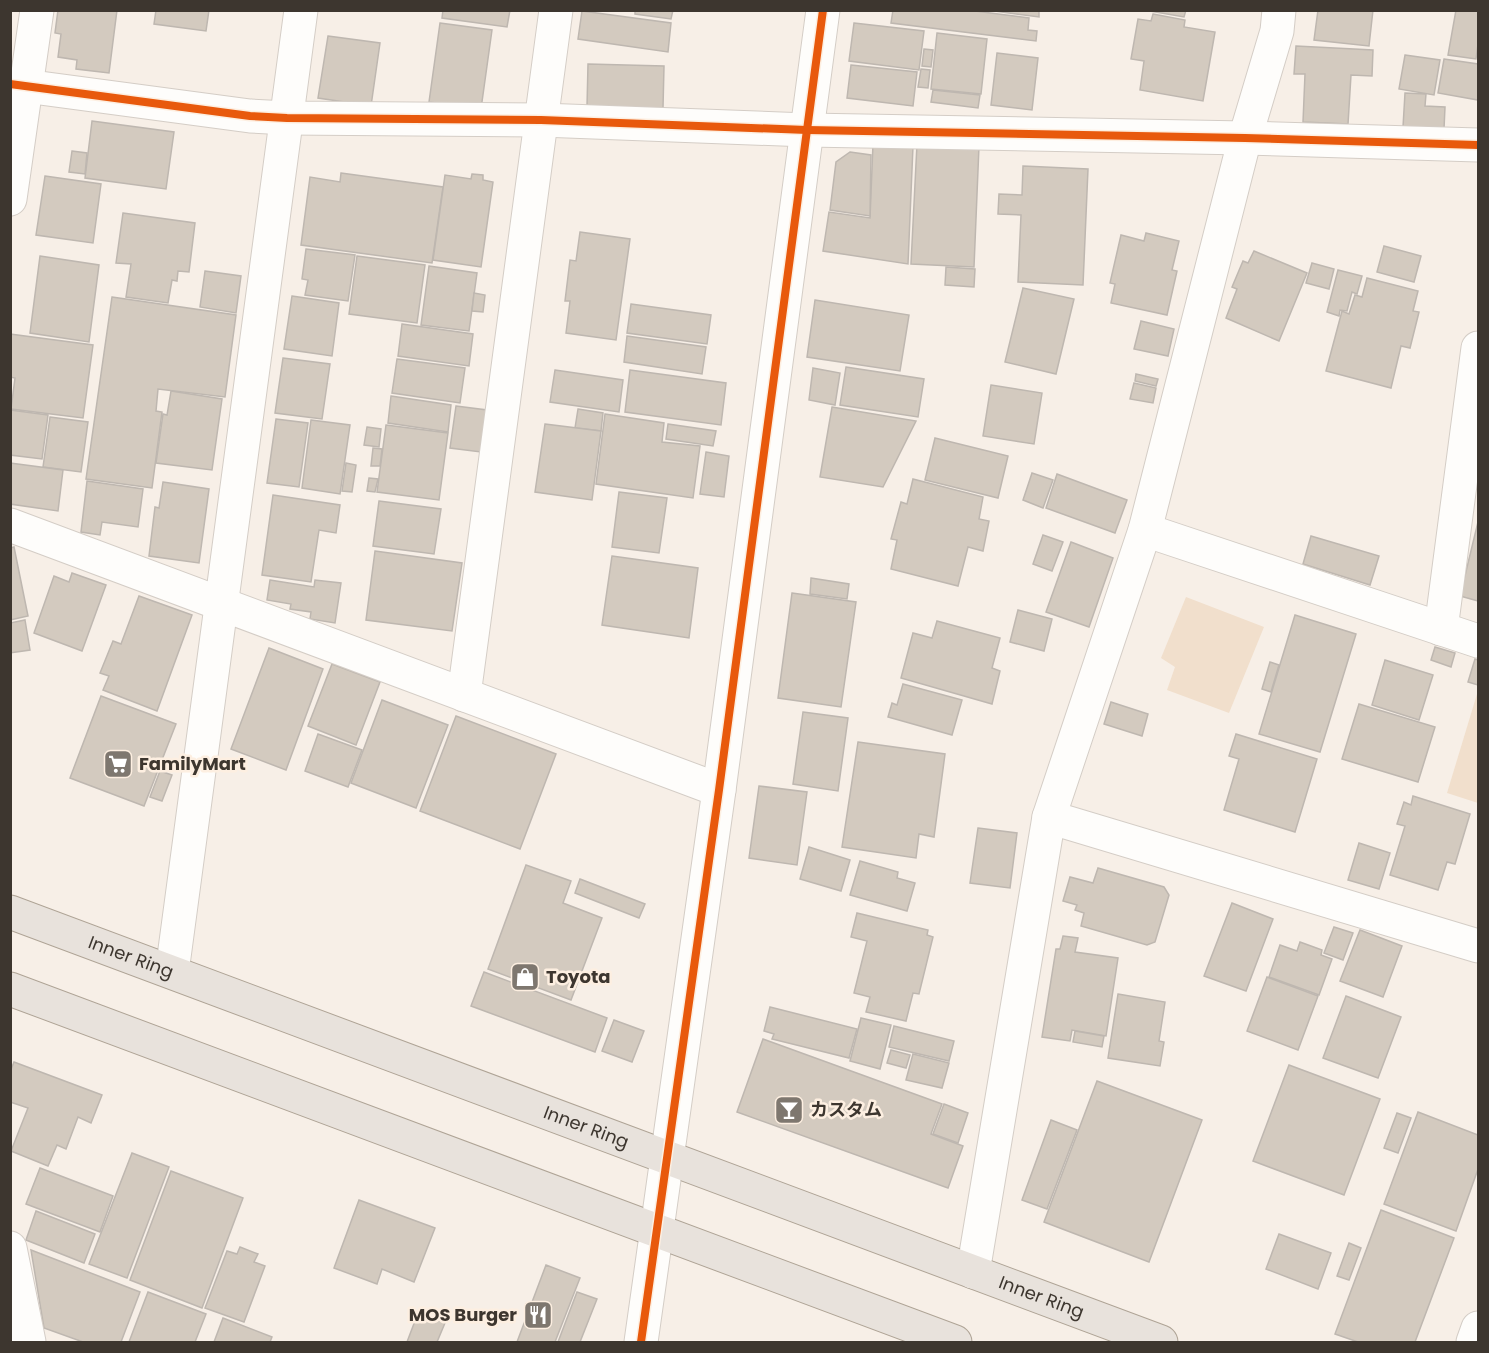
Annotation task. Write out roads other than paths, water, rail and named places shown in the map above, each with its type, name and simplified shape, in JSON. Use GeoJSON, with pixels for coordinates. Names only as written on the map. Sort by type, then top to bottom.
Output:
{"type":"FeatureCollection","features":[{"type":"Feature","properties":{"kind":"main road","name":"Inner Ring"},"geometry":{"type":"LineString","coordinates":[[10,912],[1161,1342]]}},
{"type":"Feature","properties":{"kind":"main road"},"geometry":{"type":"LineString","coordinates":[[10,989],[953,1342]]}},
{"type":"Feature","properties":{"kind":"street"},"geometry":{"type":"LineString","coordinates":[[10,199],[18,85],[37,10]]}},
{"type":"Feature","properties":{"kind":"street"},"geometry":{"type":"LineString","coordinates":[[172,972],[301,10]]}},
{"type":"Feature","properties":{"kind":"street"},"geometry":{"type":"LineString","coordinates":[[464,695],[556,10]]}},
{"type":"Feature","properties":{"kind":"street"},"geometry":{"type":"LineString","coordinates":[[641,1342],[719,790],[823,10]]}},
{"type":"Feature","properties":{"kind":"street"},"geometry":{"type":"LineString","coordinates":[[973,1272],[1050,817],[1145,530],[1245,138],[1278,31],[1279,10]]}},
{"type":"Feature","properties":{"kind":"street"},"geometry":{"type":"LineString","coordinates":[[18,85],[250,116],[287,118],[541,120],[807,129],[1479,145]]}},
{"type":"Feature","properties":{"kind":"street"},"geometry":{"type":"LineString","coordinates":[[1441,629],[1479,348]]}},
{"type":"Feature","properties":{"kind":"street"},"geometry":{"type":"LineString","coordinates":[[10,525],[719,790]]}},
{"type":"Feature","properties":{"kind":"street"},"geometry":{"type":"LineString","coordinates":[[1145,530],[1479,641]]}},
{"type":"Feature","properties":{"kind":"street"},"geometry":{"type":"LineString","coordinates":[[1050,817],[1479,946]]}},
{"type":"Feature","properties":{"kind":"street"},"geometry":{"type":"LineString","coordinates":[[10,1248],[29,1342]]}},
{"type":"Feature","properties":{"kind":"street"},"geometry":{"type":"LineString","coordinates":[[1473,1342],[1479,1328]]}},
{"type":"Feature","properties":{"kind":"place","name":"FamilyMart"},"geometry":{"type":"Point","coordinates":[118,764]}},
{"type":"Feature","properties":{"kind":"place","name":"Toyota"},"geometry":{"type":"Point","coordinates":[525,977]}},
{"type":"Feature","properties":{"kind":"place","name":"カスタム"},"geometry":{"type":"Point","coordinates":[789,1110]}},
{"type":"Feature","properties":{"kind":"place","name":"MOS Burger"},"geometry":{"type":"Point","coordinates":[538,1315]}}]}
